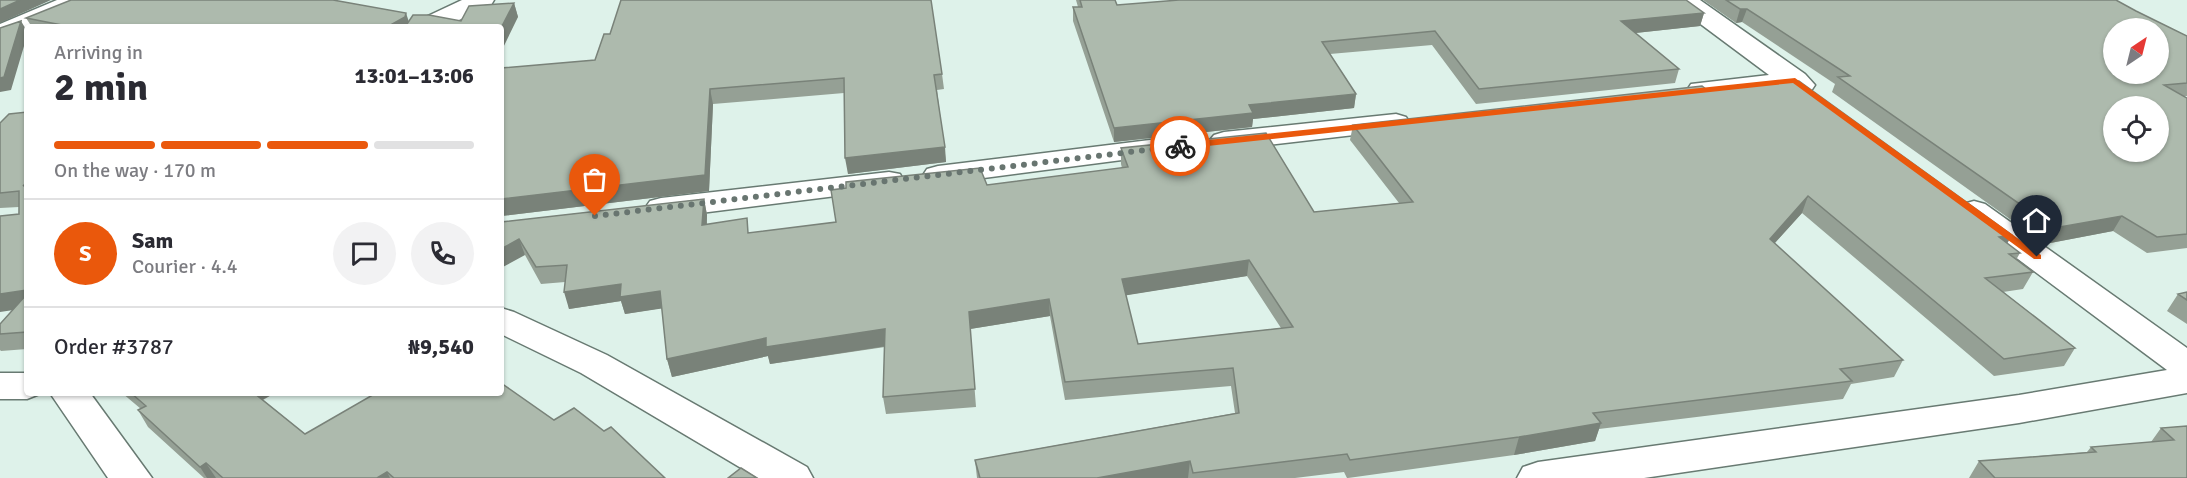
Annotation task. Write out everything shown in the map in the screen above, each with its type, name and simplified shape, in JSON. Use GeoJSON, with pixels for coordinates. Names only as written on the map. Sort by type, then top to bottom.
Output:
{"type":"FeatureCollection","features":[{"type":"Feature","properties":{"kind":"street"},"geometry":{"type":"LineString","coordinates":[[0,33],[78,0]]}},
{"type":"Feature","properties":{"kind":"street"},"geometry":{"type":"LineString","coordinates":[[430,24],[482,0]]}},
{"type":"Feature","properties":{"kind":"street"},"geometry":{"type":"LineString","coordinates":[[1684,0],[1823,101]]}},
{"type":"Feature","properties":{"kind":"street"},"geometry":{"type":"LineString","coordinates":[[1677,93],[1795,80]]}},
{"type":"Feature","properties":{"kind":"street"},"geometry":{"type":"LineString","coordinates":[[631,212],[1161,148],[1419,120]]}},
{"type":"Feature","properties":{"kind":"street"},"geometry":{"type":"LineString","coordinates":[[1948,192],[2187,366]]}},
{"type":"Feature","properties":{"kind":"street"},"geometry":{"type":"LineString","coordinates":[[504,321],[594,364],[792,478]]}},
{"type":"Feature","properties":{"kind":"street"},"geometry":{"type":"LineString","coordinates":[[1538,478],[2019,409],[2187,380]]}},
{"type":"Feature","properties":{"kind":"street"},"geometry":{"type":"LineString","coordinates":[[0,387],[24,386]]}},
{"type":"Feature","properties":{"kind":"street"},"geometry":{"type":"LineString","coordinates":[[71,396],[131,478]]}},
{"type":"Feature","properties":{"kind":"building"},"geometry":{"type":"Polygon","coordinates":[[[0,0],[20,0],[0,9],[0,0]]]}},
{"type":"Feature","properties":{"kind":"building"},"geometry":{"type":"Polygon","coordinates":[[[71,0],[333,0],[406,13],[405,17],[392,24],[57,24],[26,18],[71,0]]]}},
{"type":"Feature","properties":{"kind":"building"},"geometry":{"type":"Polygon","coordinates":[[[621,0],[931,0],[942,74],[934,75],[945,147],[845,158],[844,78],[710,89],[705,175],[504,199],[504,68],[595,60],[604,34],[610,34],[621,0]]]}},
{"type":"Feature","properties":{"kind":"building"},"geometry":{"type":"Polygon","coordinates":[[[1080,0],[1115,0],[1117,5],[1179,0],[1686,0],[1704,13],[1621,21],[1679,69],[1479,89],[1435,31],[1322,42],[1356,94],[1249,105],[1253,113],[1114,128],[1073,7],[1082,7],[1080,0]]]}},
{"type":"Feature","properties":{"kind":"building"},"geometry":{"type":"Polygon","coordinates":[[[1726,0],[2116,0],[2150,18],[2103,18],[2103,84],[2169,84],[2169,27],[2187,36],[2187,83],[2164,85],[2187,98],[2187,234],[2157,237],[2122,216],[2054,228],[1838,77],[1850,76],[1747,9],[1740,9],[1726,0]]]}},
{"type":"Feature","properties":{"kind":"building"},"geometry":{"type":"Polygon","coordinates":[[[514,3],[503,24],[407,24],[413,15],[429,15],[461,21],[469,6],[514,3]]]}},
{"type":"Feature","properties":{"kind":"building"},"geometry":{"type":"Polygon","coordinates":[[[21,21],[4,77],[0,78],[0,28],[21,21]]]}},
{"type":"Feature","properties":{"kind":"building"},"geometry":{"type":"Polygon","coordinates":[[[1799,81],[2012,235],[1999,237],[2020,253],[2009,254],[2033,272],[1985,278],[2075,348],[2004,359],[1808,196],[1770,239],[1903,360],[1840,369],[1852,381],[1593,413],[1601,423],[1519,437],[1350,460],[1347,454],[1193,473],[1190,461],[1097,478],[980,478],[975,460],[1239,413],[1233,368],[1065,382],[1049,299],[969,312],[975,389],[883,397],[885,329],[766,347],[766,338],[667,359],[660,291],[620,297],[621,284],[564,292],[567,265],[536,267],[519,239],[504,247],[504,222],[704,199],[702,225],[747,218],[748,233],[836,222],[831,190],[846,188],[846,182],[980,168],[987,185],[1128,167],[1121,148],[1266,133],[1314,212],[1413,202],[1353,125],[1702,86],[1706,89],[1799,81]],[[1249,260],[1122,279],[1138,344],[1293,327],[1249,260]]]}},
{"type":"Feature","properties":{"kind":"building"},"geometry":{"type":"Polygon","coordinates":[[[24,112],[24,290],[0,294],[0,216],[19,214],[19,191],[0,193],[0,123],[9,114],[24,112]]]}},
{"type":"Feature","properties":{"kind":"building"},"geometry":{"type":"Polygon","coordinates":[[[2187,292],[2187,300],[2178,294],[2187,292]]]}},
{"type":"Feature","properties":{"kind":"building"},"geometry":{"type":"Polygon","coordinates":[[[24,297],[24,332],[0,334],[0,324],[24,297]]]}},
{"type":"Feature","properties":{"kind":"building"},"geometry":{"type":"Polygon","coordinates":[[[504,385],[554,420],[574,408],[604,431],[611,427],[665,478],[394,478],[387,472],[377,478],[223,478],[206,463],[200,467],[138,410],[146,406],[134,396],[258,396],[305,434],[371,396],[504,396],[504,385]]]}},
{"type":"Feature","properties":{"kind":"building"},"geometry":{"type":"Polygon","coordinates":[[[2187,426],[2187,478],[1995,478],[1979,461],[2096,452],[2091,447],[2174,440],[2161,428],[2187,426]]]}},
{"type":"Feature","properties":{"kind":"building"},"geometry":{"type":"Polygon","coordinates":[[[741,468],[757,478],[728,478],[741,468]]]}},
{"type":"Feature","properties":{"kind":"way so far"},"geometry":{"type":"LineString","coordinates":[[595,216],[1180,146]]}},
{"type":"Feature","properties":{"kind":"route"},"geometry":{"type":"LineString","coordinates":[[1180,146],[1795,80],[2037,257]]}}]}
